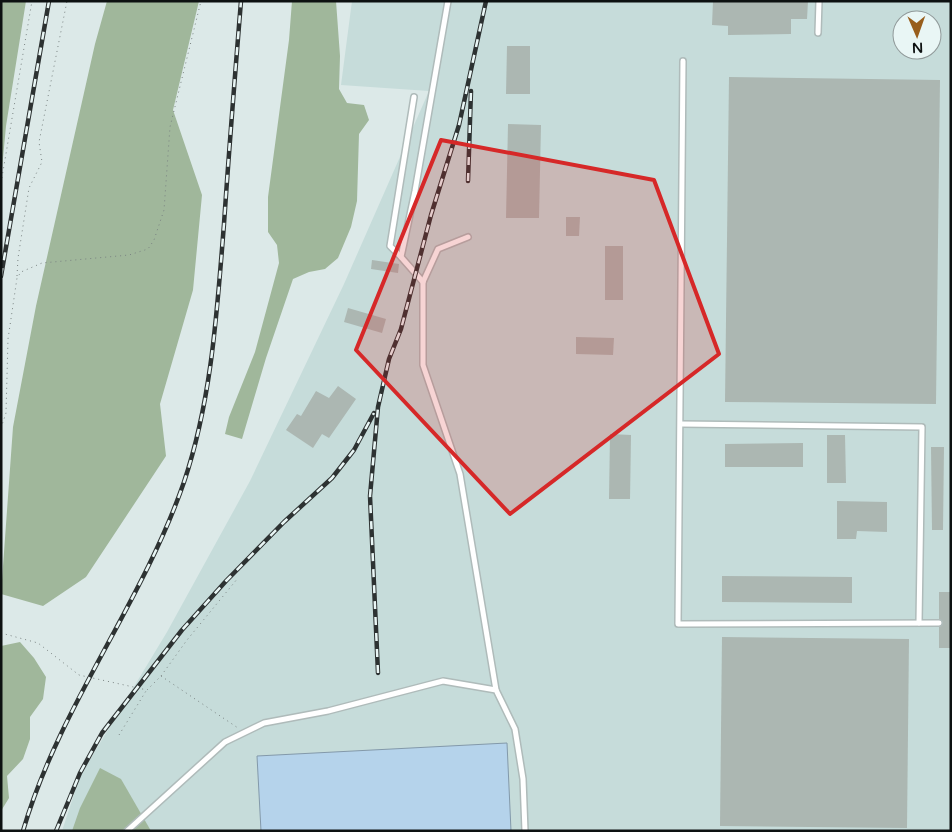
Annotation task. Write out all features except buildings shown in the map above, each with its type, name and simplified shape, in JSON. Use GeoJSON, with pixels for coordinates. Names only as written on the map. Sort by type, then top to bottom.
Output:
{"type":"FeatureCollection","features":[{"type":"Feature","properties":{"kind":"lane"},"geometry":{"type":"LineString","coordinates":[[401,257],[415,190],[448,1]]}},
{"type":"Feature","properties":{"kind":"lane"},"geometry":{"type":"LineString","coordinates":[[818,33],[819,1]]}},
{"type":"Feature","properties":{"kind":"lane"},"geometry":{"type":"LineString","coordinates":[[683,61],[678,624],[939,623]]}},
{"type":"Feature","properties":{"kind":"lane"},"geometry":{"type":"LineString","coordinates":[[414,97],[390,246],[423,282]]}},
{"type":"Feature","properties":{"kind":"lane"},"geometry":{"type":"LineString","coordinates":[[468,237],[438,249],[423,282],[423,365],[460,474],[496,690],[515,729],[523,779],[525,831]]}},
{"type":"Feature","properties":{"kind":"lane"},"geometry":{"type":"LineString","coordinates":[[681,424],[922,427],[919,623]]}},
{"type":"Feature","properties":{"kind":"lane"},"geometry":{"type":"LineString","coordinates":[[127,831],[226,742],[264,724],[328,711],[442,681],[496,690]]}},
{"type":"Feature","properties":{"kind":"path"},"geometry":{"type":"LineString","coordinates":[[1,183],[32,1]]}},
{"type":"Feature","properties":{"kind":"path"},"geometry":{"type":"LineString","coordinates":[[1,428],[6,413],[8,339],[18,258],[29,188],[42,162],[39,142],[68,1]]}},
{"type":"Feature","properties":{"kind":"path"},"geometry":{"type":"LineString","coordinates":[[17,278],[21,272],[42,262],[129,255],[148,249],[154,240],[164,210],[170,127],[201,1]]}},
{"type":"Feature","properties":{"kind":"path"},"geometry":{"type":"LineString","coordinates":[[119,735],[147,690],[162,676],[186,640],[238,578]]}},
{"type":"Feature","properties":{"kind":"path"},"geometry":{"type":"LineString","coordinates":[[1,633],[38,642],[78,675],[147,690]]}},
{"type":"Feature","properties":{"kind":"path"},"geometry":{"type":"LineString","coordinates":[[162,676],[245,733]]}},
{"type":"Feature","properties":{"kind":"highlighted area"},"geometry":{"type":"Polygon","coordinates":[[[441,140],[654,180],[719,354],[510,514],[356,350],[441,140]]]}},
{"type":"Feature","properties":{"kind":"shaded area"},"geometry":{"type":"Polygon","coordinates":[[[352,1],[951,1],[951,831],[62,831],[80,776],[167,632],[250,481],[344,284],[429,91],[341,85],[352,1]]]}},
{"type":"Feature","properties":{"kind":"green space"},"geometry":{"type":"Polygon","coordinates":[[[1,1],[26,1],[6,126],[2,169],[1,1]]]}},
{"type":"Feature","properties":{"kind":"green space"},"geometry":{"type":"Polygon","coordinates":[[[107,1],[199,1],[173,110],[202,195],[193,290],[160,404],[166,456],[86,577],[43,606],[1,594],[13,427],[36,306],[95,44],[107,1]]]}},
{"type":"Feature","properties":{"kind":"green space"},"geometry":{"type":"Polygon","coordinates":[[[292,1],[336,1],[340,56],[339,89],[347,103],[364,105],[369,120],[359,134],[357,201],[351,227],[338,258],[325,269],[309,272],[293,279],[266,358],[242,439],[225,434],[229,417],[255,352],[279,263],[277,245],[268,232],[268,197],[289,40],[292,1]]]}},
{"type":"Feature","properties":{"kind":"green space"},"geometry":{"type":"Polygon","coordinates":[[[20,642],[34,658],[46,677],[43,699],[30,717],[30,739],[23,759],[7,776],[9,798],[1,811],[1,646],[20,642]]]}},
{"type":"Feature","properties":{"kind":"green space"},"geometry":{"type":"Polygon","coordinates":[[[100,768],[121,779],[151,831],[72,831],[80,808],[100,768]]]}},
{"type":"Feature","properties":{"kind":"water"},"geometry":{"type":"Polygon","coordinates":[[[507,743],[511,831],[261,831],[257,756],[507,743]]]}},
{"type":"Feature","properties":{"kind":"railway"},"geometry":{"type":"LineString","coordinates":[[1,276],[49,1]]}},
{"type":"Feature","properties":{"kind":"railway"},"geometry":{"type":"LineString","coordinates":[[23,831],[57,741],[146,571],[166,527],[184,482],[193,451],[207,387],[216,322],[241,1]]}},
{"type":"Feature","properties":{"kind":"railway"},"geometry":{"type":"LineString","coordinates":[[378,673],[370,496],[378,407],[389,359],[401,329],[431,215],[459,125],[486,1]]}},
{"type":"Feature","properties":{"kind":"railway"},"geometry":{"type":"LineString","coordinates":[[468,181],[471,91]]}},
{"type":"Feature","properties":{"kind":"railway"},"geometry":{"type":"LineString","coordinates":[[56,831],[80,773],[102,733],[182,630],[226,581],[284,522],[332,478],[354,450],[374,413]]}}]}
